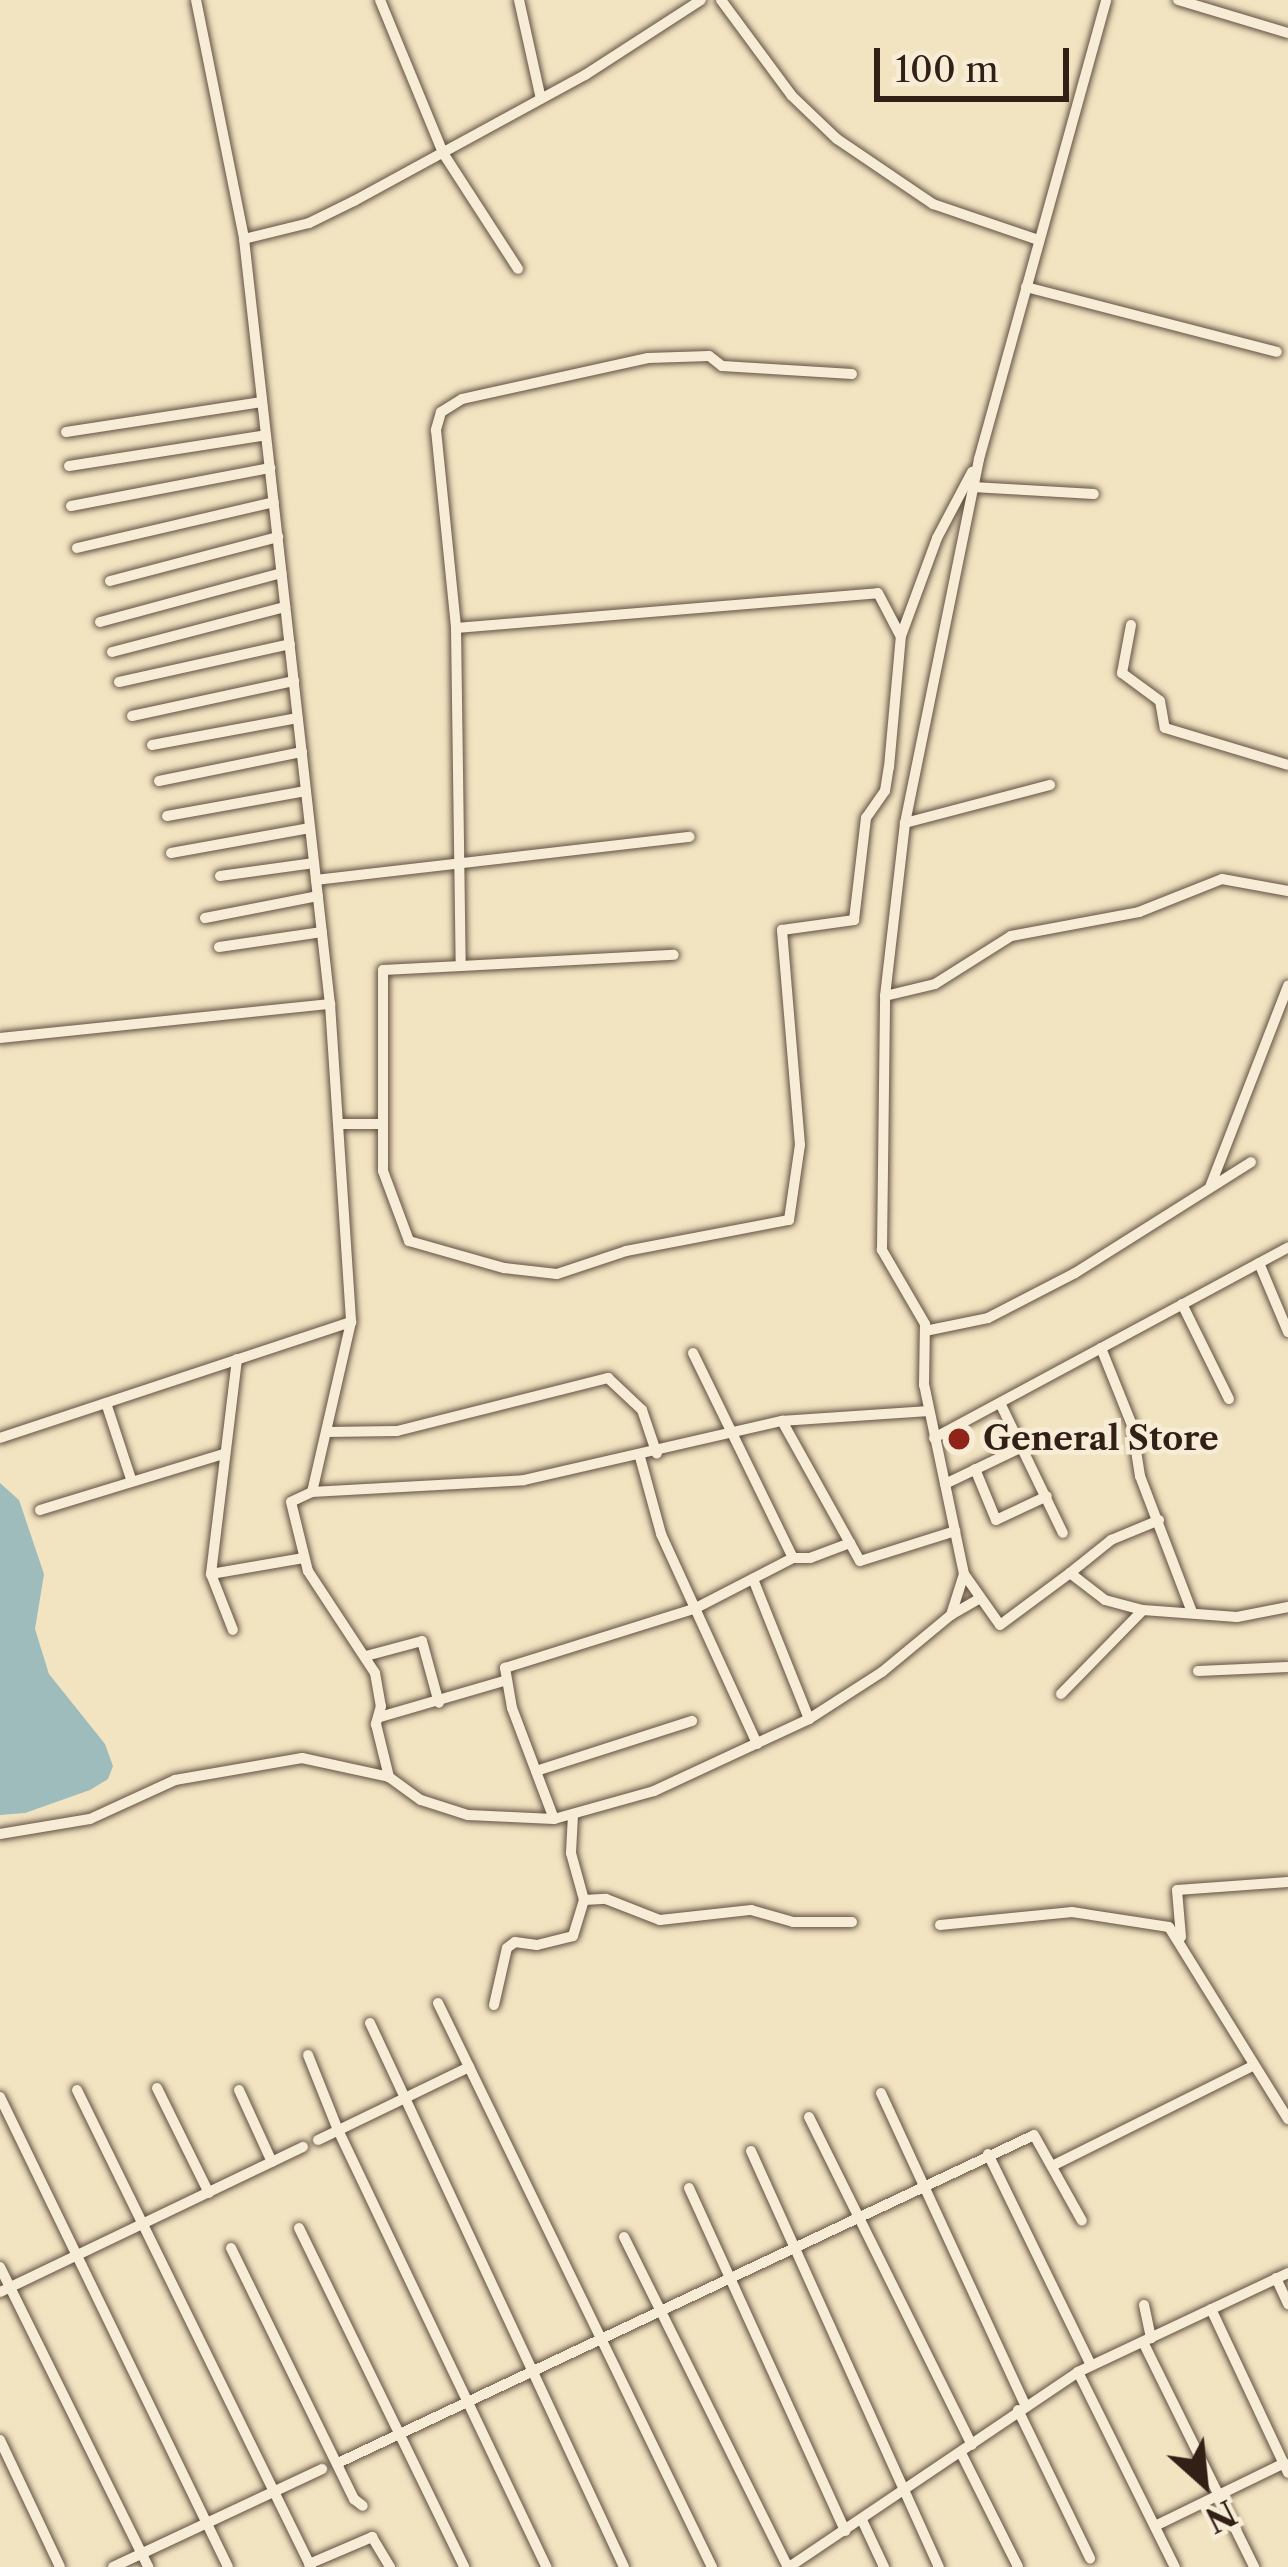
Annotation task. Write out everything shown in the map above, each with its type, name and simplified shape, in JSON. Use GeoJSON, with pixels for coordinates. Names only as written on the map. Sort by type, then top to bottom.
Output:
{"type":"FeatureCollection","features":[{"type":"Feature","properties":{"kind":"street"},"geometry":{"type":"LineString","coordinates":[[196,0],[244,239],[330,1004],[351,1322],[312,1492]]}},
{"type":"Feature","properties":{"kind":"street"},"geometry":{"type":"LineString","coordinates":[[380,0],[443,153],[518,269]]}},
{"type":"Feature","properties":{"kind":"street"},"geometry":{"type":"LineString","coordinates":[[519,0],[541,99]]}},
{"type":"Feature","properties":{"kind":"street"},"geometry":{"type":"LineString","coordinates":[[244,239],[309,223],[443,153],[701,0]]}},
{"type":"Feature","properties":{"kind":"street"},"geometry":{"type":"LineString","coordinates":[[721,0],[792,96],[837,139],[933,204],[1037,240]]}},
{"type":"Feature","properties":{"kind":"street"},"geometry":{"type":"LineString","coordinates":[[1106,0],[979,459],[905,823],[885,996],[882,1250],[925,1331],[928,1411],[964,1574],[1000,1625],[1111,1540],[1159,1520]]}},
{"type":"Feature","properties":{"kind":"street"},"geometry":{"type":"LineString","coordinates":[[1178,0],[1288,33]]}},
{"type":"Feature","properties":{"kind":"street"},"geometry":{"type":"LineString","coordinates":[[1026,287],[1277,352]]}},
{"type":"Feature","properties":{"kind":"street"},"geometry":{"type":"LineString","coordinates":[[461,966],[456,628],[436,430],[441,412],[462,399],[648,358],[709,356],[722,366],[852,374]]}},
{"type":"Feature","properties":{"kind":"street"},"geometry":{"type":"LineString","coordinates":[[66,432],[262,402]]}},
{"type":"Feature","properties":{"kind":"street"},"geometry":{"type":"LineString","coordinates":[[69,466],[266,435]]}},
{"type":"Feature","properties":{"kind":"street"},"geometry":{"type":"LineString","coordinates":[[674,955],[383,970],[383,1171],[409,1240],[504,1268],[557,1274],[626,1251],[789,1220],[800,1145],[782,930],[854,920],[866,818],[885,791],[889,767],[901,635],[937,538],[979,459]]}},
{"type":"Feature","properties":{"kind":"street"},"geometry":{"type":"LineString","coordinates":[[71,506],[270,468]]}},
{"type":"Feature","properties":{"kind":"street"},"geometry":{"type":"LineString","coordinates":[[973,487],[1094,494]]}},
{"type":"Feature","properties":{"kind":"street"},"geometry":{"type":"LineString","coordinates":[[76,548],[274,502]]}},
{"type":"Feature","properties":{"kind":"street"},"geometry":{"type":"LineString","coordinates":[[110,581],[278,537]]}},
{"type":"Feature","properties":{"kind":"street"},"geometry":{"type":"LineString","coordinates":[[100,622],[282,573]]}},
{"type":"Feature","properties":{"kind":"street"},"geometry":{"type":"LineString","coordinates":[[456,628],[878,593],[901,635]]}},
{"type":"Feature","properties":{"kind":"street"},"geometry":{"type":"LineString","coordinates":[[112,652],[285,607]]}},
{"type":"Feature","properties":{"kind":"street"},"geometry":{"type":"LineString","coordinates":[[1132,625],[1122,673],[1160,700],[1165,728],[1288,765]]}},
{"type":"Feature","properties":{"kind":"street"},"geometry":{"type":"LineString","coordinates":[[119,682],[290,644]]}},
{"type":"Feature","properties":{"kind":"street"},"geometry":{"type":"LineString","coordinates":[[132,716],[294,681]]}},
{"type":"Feature","properties":{"kind":"street"},"geometry":{"type":"LineString","coordinates":[[152,745],[298,718]]}},
{"type":"Feature","properties":{"kind":"street"},"geometry":{"type":"LineString","coordinates":[[159,781],[302,752]]}},
{"type":"Feature","properties":{"kind":"street"},"geometry":{"type":"LineString","coordinates":[[905,823],[1050,785]]}},
{"type":"Feature","properties":{"kind":"street"},"geometry":{"type":"LineString","coordinates":[[167,816],[306,790]]}},
{"type":"Feature","properties":{"kind":"street"},"geometry":{"type":"LineString","coordinates":[[170,853],[310,828]]}},
{"type":"Feature","properties":{"kind":"street"},"geometry":{"type":"LineString","coordinates":[[316,880],[690,837]]}},
{"type":"Feature","properties":{"kind":"street"},"geometry":{"type":"LineString","coordinates":[[220,876],[314,863]]}},
{"type":"Feature","properties":{"kind":"street"},"geometry":{"type":"LineString","coordinates":[[885,996],[935,984],[1011,936],[1138,913],[1222,879],[1288,891]]}},
{"type":"Feature","properties":{"kind":"street"},"geometry":{"type":"LineString","coordinates":[[205,918],[318,896]]}},
{"type":"Feature","properties":{"kind":"street"},"geometry":{"type":"LineString","coordinates":[[219,947],[322,932]]}},
{"type":"Feature","properties":{"kind":"street"},"geometry":{"type":"LineString","coordinates":[[1209,1190],[1288,986]]}},
{"type":"Feature","properties":{"kind":"street"},"geometry":{"type":"LineString","coordinates":[[0,1038],[330,1004]]}},
{"type":"Feature","properties":{"kind":"street"},"geometry":{"type":"LineString","coordinates":[[338,1124],[383,1124]]}},
{"type":"Feature","properties":{"kind":"street"},"geometry":{"type":"LineString","coordinates":[[925,1331],[988,1318],[1075,1273],[1251,1162]]}},
{"type":"Feature","properties":{"kind":"street"},"geometry":{"type":"LineString","coordinates":[[934,1438],[1288,1247]]}},
{"type":"Feature","properties":{"kind":"street"},"geometry":{"type":"LineString","coordinates":[[1258,1263],[1288,1333]]}},
{"type":"Feature","properties":{"kind":"street"},"geometry":{"type":"LineString","coordinates":[[1183,1304],[1229,1399]]}},
{"type":"Feature","properties":{"kind":"street"},"geometry":{"type":"LineString","coordinates":[[0,1438],[351,1322]]}},
{"type":"Feature","properties":{"kind":"street"},"geometry":{"type":"LineString","coordinates":[[1101,1348],[1192,1612]]}},
{"type":"Feature","properties":{"kind":"street"},"geometry":{"type":"LineString","coordinates":[[693,1353],[793,1558]]}},
{"type":"Feature","properties":{"kind":"street"},"geometry":{"type":"LineString","coordinates":[[233,1630],[211,1574],[237,1359]]}},
{"type":"Feature","properties":{"kind":"street"},"geometry":{"type":"LineString","coordinates":[[326,1432],[397,1431],[608,1378],[642,1410],[657,1454]]}},
{"type":"Feature","properties":{"kind":"street"},"geometry":{"type":"LineString","coordinates":[[106,1403],[131,1479]]}},
{"type":"Feature","properties":{"kind":"street"},"geometry":{"type":"LineString","coordinates":[[1001,1405],[1063,1532]]}},
{"type":"Feature","properties":{"kind":"street"},"geometry":{"type":"LineString","coordinates":[[389,1777],[376,1724],[380,1717],[375,1673],[304,1558],[291,1502],[312,1492],[524,1480],[657,1454],[782,1421],[928,1411]]}},
{"type":"Feature","properties":{"kind":"street"},"geometry":{"type":"LineString","coordinates":[[782,1421],[860,1561],[955,1531]]}},
{"type":"Feature","properties":{"kind":"street"},"geometry":{"type":"LineString","coordinates":[[945,1484],[1022,1447]]}},
{"type":"Feature","properties":{"kind":"street"},"geometry":{"type":"LineString","coordinates":[[40,1510],[223,1454]]}},
{"type":"Feature","properties":{"kind":"street"},"geometry":{"type":"LineString","coordinates":[[640,1457],[661,1534],[757,1744]]}},
{"type":"Feature","properties":{"kind":"street"},"geometry":{"type":"LineString","coordinates":[[975,1469],[996,1520],[1047,1496]]}},
{"type":"Feature","properties":{"kind":"street"},"geometry":{"type":"LineString","coordinates":[[554,1819],[505,1668],[696,1608],[793,1558],[811,1558],[850,1543]]}},
{"type":"Feature","properties":{"kind":"street"},"geometry":{"type":"LineString","coordinates":[[211,1574],[304,1558]]}},
{"type":"Feature","properties":{"kind":"street"},"geometry":{"type":"LineString","coordinates":[[1070,1573],[1105,1600],[1143,1610],[1238,1617],[1288,1607]]}},
{"type":"Feature","properties":{"kind":"street"},"geometry":{"type":"LineString","coordinates":[[951,1615],[964,1574]]}},
{"type":"Feature","properties":{"kind":"street"},"geometry":{"type":"LineString","coordinates":[[753,1579],[809,1719]]}},
{"type":"Feature","properties":{"kind":"street"},"geometry":{"type":"LineString","coordinates":[[0,1834],[90,1819],[175,1780],[302,1758],[389,1777],[421,1800],[468,1815],[554,1819],[655,1791],[809,1719],[981,1598]]}},
{"type":"Feature","properties":{"kind":"street"},"geometry":{"type":"LineString","coordinates":[[1061,1694],[1143,1610]]}},
{"type":"Feature","properties":{"kind":"street"},"geometry":{"type":"LineString","coordinates":[[366,1656],[422,1641],[439,1703]]}},
{"type":"Feature","properties":{"kind":"street"},"geometry":{"type":"LineString","coordinates":[[1198,1671],[1288,1667]]}},
{"type":"Feature","properties":{"kind":"street"},"geometry":{"type":"LineString","coordinates":[[380,1717],[507,1681]]}},
{"type":"Feature","properties":{"kind":"street"},"geometry":{"type":"LineString","coordinates":[[536,1772],[692,1721]]}},
{"type":"Feature","properties":{"kind":"street"},"geometry":{"type":"LineString","coordinates":[[494,2005],[507,1948],[514,1942],[567,1941],[584,1900],[571,1853],[573,1814]]}},
{"type":"Feature","properties":{"kind":"street"},"geometry":{"type":"LineString","coordinates":[[1182,1942],[1177,1890],[1288,1882]]}},
{"type":"Feature","properties":{"kind":"street"},"geometry":{"type":"LineString","coordinates":[[584,1900],[599,1897],[660,1920],[751,1910],[793,1922],[852,1922]]}},
{"type":"Feature","properties":{"kind":"street"},"geometry":{"type":"LineString","coordinates":[[940,1925],[1072,1912],[1157,1922],[1182,1942],[1288,2119]]}},
{"type":"Feature","properties":{"kind":"street"},"geometry":{"type":"LineString","coordinates":[[438,2003],[712,2567]]}},
{"type":"Feature","properties":{"kind":"street"},"geometry":{"type":"LineString","coordinates":[[370,2023],[624,2567]]}},
{"type":"Feature","properties":{"kind":"street"},"geometry":{"type":"LineString","coordinates":[[308,2055],[338,2130],[546,2567]]}},
{"type":"Feature","properties":{"kind":"street"},"geometry":{"type":"LineString","coordinates":[[1052,2166],[1253,2066]]}},
{"type":"Feature","properties":{"kind":"street"},"geometry":{"type":"LineString","coordinates":[[318,2140],[469,2067]]}},
{"type":"Feature","properties":{"kind":"street"},"geometry":{"type":"LineString","coordinates":[[157,2088],[208,2193]]}},
{"type":"Feature","properties":{"kind":"street"},"geometry":{"type":"LineString","coordinates":[[77,2090],[310,2566],[372,2537],[390,2567]]}},
{"type":"Feature","properties":{"kind":"street"},"geometry":{"type":"LineString","coordinates":[[238,2090],[272,2162]]}},
{"type":"Feature","properties":{"kind":"street"},"geometry":{"type":"LineString","coordinates":[[881,2093],[1090,2558]]}},
{"type":"Feature","properties":{"kind":"street"},"geometry":{"type":"LineString","coordinates":[[0,2097],[228,2567]]}},
{"type":"Feature","properties":{"kind":"street"},"geometry":{"type":"LineString","coordinates":[[808,2117],[1018,2567]]}},
{"type":"Feature","properties":{"kind":"street"},"geometry":{"type":"LineString","coordinates":[[338,2463],[1034,2135],[1082,2221]]}},
{"type":"Feature","properties":{"kind":"street"},"geometry":{"type":"LineString","coordinates":[[5,2290],[303,2147]]}},
{"type":"Feature","properties":{"kind":"street"},"geometry":{"type":"LineString","coordinates":[[751,2151],[939,2567]]}},
{"type":"Feature","properties":{"kind":"street"},"geometry":{"type":"LineString","coordinates":[[988,2154],[1091,2365]]}},
{"type":"Feature","properties":{"kind":"street"},"geometry":{"type":"LineString","coordinates":[[688,2188],[845,2531]]}},
{"type":"Feature","properties":{"kind":"street"},"geometry":{"type":"LineString","coordinates":[[299,2228],[464,2567]]}},
{"type":"Feature","properties":{"kind":"street"},"geometry":{"type":"LineString","coordinates":[[624,2237],[789,2567],[810,2562],[845,2531],[1091,2365],[1282,2276],[1288,2304]]}},
{"type":"Feature","properties":{"kind":"street"},"geometry":{"type":"LineString","coordinates":[[231,2248],[354,2499],[364,2506]]}},
{"type":"Feature","properties":{"kind":"street"},"geometry":{"type":"LineString","coordinates":[[0,2267],[5,2290],[148,2567]]}},
{"type":"Feature","properties":{"kind":"street"},"geometry":{"type":"LineString","coordinates":[[1144,2305],[1147,2340],[1253,2567]]}},
{"type":"Feature","properties":{"kind":"street"},"geometry":{"type":"LineString","coordinates":[[1155,2526],[1286,2466],[1211,2309]]}},
{"type":"Feature","properties":{"kind":"street"},"geometry":{"type":"LineString","coordinates":[[1078,2372],[1174,2567]]}},
{"type":"Feature","properties":{"kind":"street"},"geometry":{"type":"LineString","coordinates":[[0,2440],[60,2567]]}},
{"type":"Feature","properties":{"kind":"street"},"geometry":{"type":"LineString","coordinates":[[113,2567],[322,2469]]}},
{"type":"Feature","properties":{"kind":"street"},"geometry":{"type":"LineString","coordinates":[[862,2520],[884,2567]]}},
{"type":"Feature","properties":{"kind":"water"},"geometry":{"type":"Polygon","coordinates":[[[0,1483],[19,1500],[44,1574],[35,1629],[49,1674],[105,1744],[113,1766],[108,1779],[90,1790],[25,1813],[0,1815],[0,1483]]]}},
{"type":"Feature","properties":{"kind":"place","name":"General Store"},"geometry":{"type":"Point","coordinates":[959,1439]}}]}
